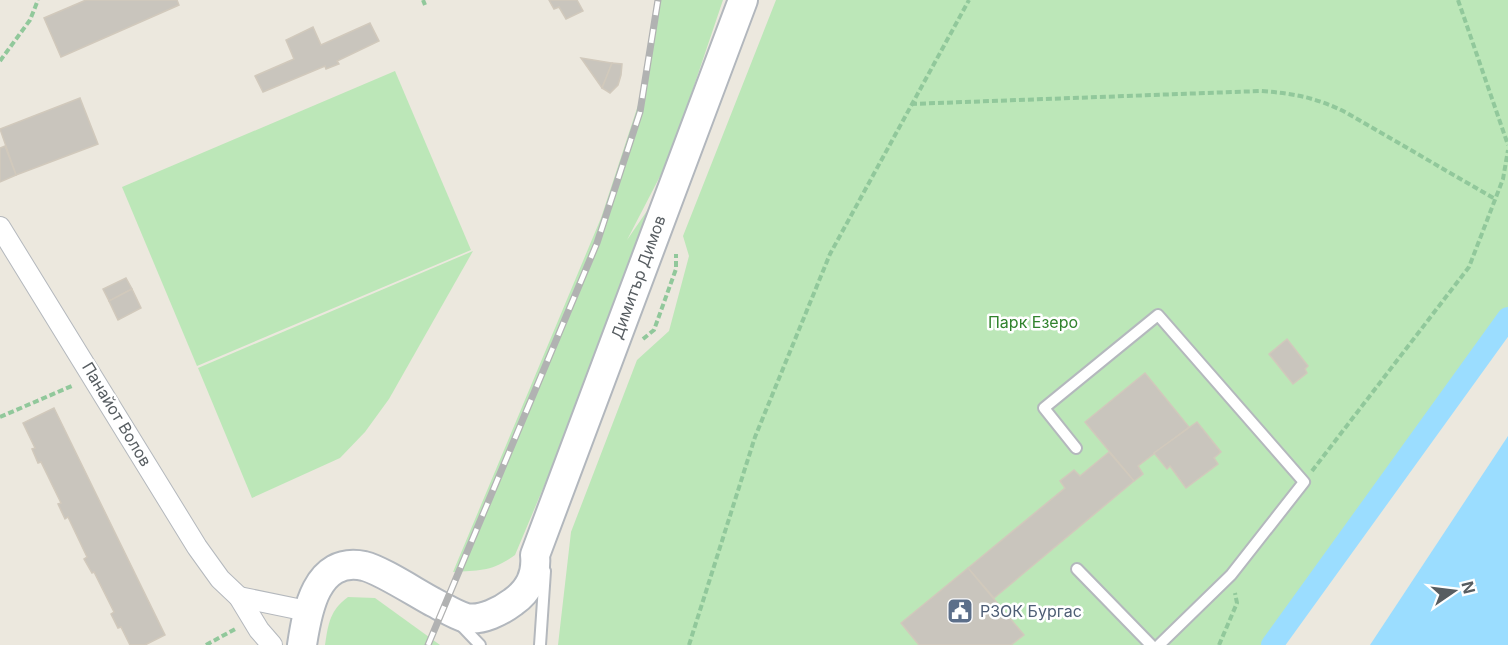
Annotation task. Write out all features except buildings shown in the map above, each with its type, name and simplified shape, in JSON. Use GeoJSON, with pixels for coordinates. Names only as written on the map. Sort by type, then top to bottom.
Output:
{"type":"FeatureCollection","features":[{"type":"Feature","properties":{"kind":"main road","name":"Димитър Димов"},"geometry":{"type":"LineString","coordinates":[[444,607],[482,598],[495,592],[508,580],[521,562],[535,555],[743,0]]}},
{"type":"Feature","properties":{"kind":"main road"},"geometry":{"type":"LineString","coordinates":[[302,645],[307,611],[315,589],[327,576],[344,566],[364,566],[444,607]]}},
{"type":"Feature","properties":{"kind":"street","name":"Панайот Волов"},"geometry":{"type":"LineString","coordinates":[[0,227],[94,376],[197,547],[220,579],[239,597],[272,645]]}},
{"type":"Feature","properties":{"kind":"street"},"geometry":{"type":"LineString","coordinates":[[239,597],[307,611]]}},
{"type":"Feature","properties":{"kind":"lane"},"geometry":{"type":"LineString","coordinates":[[1076,448],[1044,408],[1158,315],[1304,482],[1231,575],[1159,645]]}},
{"type":"Feature","properties":{"kind":"lane"},"geometry":{"type":"LineString","coordinates":[[535,555],[545,565],[540,645]]}},
{"type":"Feature","properties":{"kind":"lane"},"geometry":{"type":"LineString","coordinates":[[1077,569],[1151,645]]}},
{"type":"Feature","properties":{"kind":"lane"},"geometry":{"type":"LineString","coordinates":[[444,607],[480,645]]}},
{"type":"Feature","properties":{"kind":"path"},"geometry":{"type":"LineString","coordinates":[[0,61],[30,20],[38,0]]}},
{"type":"Feature","properties":{"kind":"path"},"geometry":{"type":"LineString","coordinates":[[689,645],[755,437],[830,254],[910,104],[969,0]]}},
{"type":"Feature","properties":{"kind":"path"},"geometry":{"type":"LineString","coordinates":[[1458,0],[1508,145]]}},
{"type":"Feature","properties":{"kind":"path"},"geometry":{"type":"LineString","coordinates":[[910,104],[1260,91],[1295,93],[1322,100],[1339,109],[1495,199]]}},
{"type":"Feature","properties":{"kind":"path"},"geometry":{"type":"LineString","coordinates":[[1304,482],[1469,267],[1503,179],[1508,150]]}},
{"type":"Feature","properties":{"kind":"path"},"geometry":{"type":"LineString","coordinates":[[0,417],[94,376]]}},
{"type":"Feature","properties":{"kind":"path"},"geometry":{"type":"LineString","coordinates":[[1219,645],[1237,603],[1231,575]]}},
{"type":"Feature","properties":{"kind":"path"},"geometry":{"type":"LineString","coordinates":[[207,645],[253,619]]}},
{"type":"Feature","properties":{"kind":"green space"},"geometry":{"type":"Polygon","coordinates":[[[660,0],[723,0],[670,157],[627,240],[680,163],[515,555],[492,567],[453,572],[601,218],[644,87],[660,0]]]}},
{"type":"Feature","properties":{"kind":"green space","name":"Парк Езеро"},"geometry":{"type":"Polygon","coordinates":[[[776,0],[1508,0],[1508,320],[1278,645],[558,645],[571,532],[637,360],[669,331],[689,256],[683,236],[776,0]]]}},
{"type":"Feature","properties":{"kind":"green space"},"geometry":{"type":"Polygon","coordinates":[[[395,71],[471,250],[197,366],[122,187],[395,71]]]}},
{"type":"Feature","properties":{"kind":"green space"},"geometry":{"type":"Polygon","coordinates":[[[473,251],[389,399],[365,432],[340,458],[252,498],[198,368],[473,251]]]}},
{"type":"Feature","properties":{"kind":"green space"},"geometry":{"type":"Polygon","coordinates":[[[348,597],[375,598],[440,645],[325,645],[331,618],[337,607],[348,597]]]}},
{"type":"Feature","properties":{"kind":"water"},"geometry":{"type":"Polygon","coordinates":[[[1508,436],[1508,645],[1370,645],[1508,436]]]}},
{"type":"Feature","properties":{"kind":"waterway"},"geometry":{"type":"LineString","coordinates":[[1272,645],[1508,318]]}},
{"type":"Feature","properties":{"kind":"railway"},"geometry":{"type":"LineString","coordinates":[[428,645],[597,243],[640,112],[658,0]]}},
{"type":"Feature","properties":{"kind":"place","name":"РЗОК Бургас"},"geometry":{"type":"Point","coordinates":[960,611]}}]}
